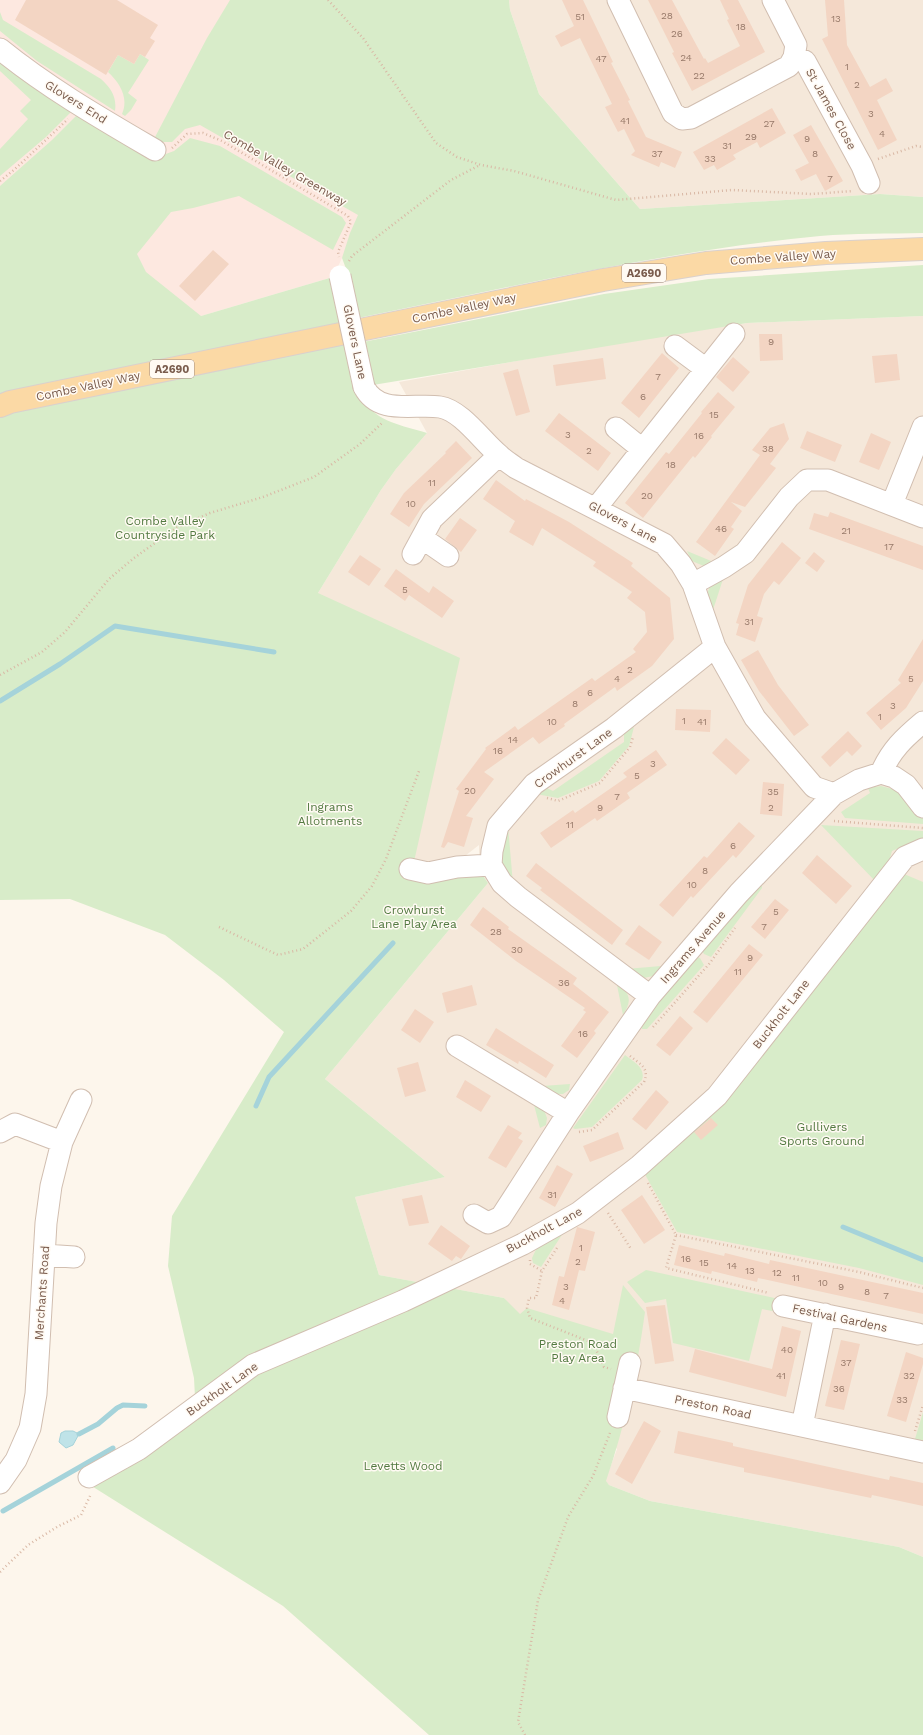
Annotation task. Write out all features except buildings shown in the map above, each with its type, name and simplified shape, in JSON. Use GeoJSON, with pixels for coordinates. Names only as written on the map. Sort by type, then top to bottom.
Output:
{"type":"FeatureCollection","features":[{"type":"Feature","properties":{"kind":"main road","name":"Combe Valley Way"},"geometry":{"type":"LineString","coordinates":[[3,403],[603,280],[706,263],[826,253],[923,249]]}},
{"type":"Feature","properties":{"kind":"street"},"geometry":{"type":"LineString","coordinates":[[618,0],[674,113],[682,119],[691,118],[789,66],[794,57],[796,45],[773,0]]}},
{"type":"Feature","properties":{"kind":"street","name":"Glovers End"},"geometry":{"type":"LineString","coordinates":[[0,49],[29,73],[155,150]]}},
{"type":"Feature","properties":{"kind":"street","name":"St James Close"},"geometry":{"type":"LineString","coordinates":[[794,57],[805,61],[869,170]]}},
{"type":"Feature","properties":{"kind":"street","name":"Glovers Lane"},"geometry":{"type":"LineString","coordinates":[[340,276],[364,387],[369,396],[378,401],[396,407],[441,407],[454,412],[499,455],[516,468],[664,544],[681,564],[692,584],[715,647],[755,718],[814,787],[834,794]]}},
{"type":"Feature","properties":{"kind":"street"},"geometry":{"type":"LineString","coordinates":[[596,508],[734,334]]}},
{"type":"Feature","properties":{"kind":"street"},"geometry":{"type":"LineString","coordinates":[[676,346],[706,369]]}},
{"type":"Feature","properties":{"kind":"street"},"geometry":{"type":"LineString","coordinates":[[616,428],[642,449]]}},
{"type":"Feature","properties":{"kind":"street"},"geometry":{"type":"LineString","coordinates":[[892,504],[921,431]]}},
{"type":"Feature","properties":{"kind":"street"},"geometry":{"type":"LineString","coordinates":[[448,556],[418,546],[432,519],[499,455]]}},
{"type":"Feature","properties":{"kind":"street"},"geometry":{"type":"LineString","coordinates":[[692,584],[724,567],[744,553],[789,496],[807,480],[828,480],[923,517]]}},
{"type":"Feature","properties":{"kind":"street","name":"Crowhurst Lane"},"geometry":{"type":"LineString","coordinates":[[491,865],[492,851],[498,826],[534,784],[614,728],[715,647]]}},
{"type":"Feature","properties":{"kind":"street"},"geometry":{"type":"LineString","coordinates":[[881,773],[886,762],[900,741],[923,722]]}},
{"type":"Feature","properties":{"kind":"street"},"geometry":{"type":"LineString","coordinates":[[834,794],[859,780],[881,773],[894,777],[906,785],[923,807]]}},
{"type":"Feature","properties":{"kind":"street","name":"Ingrams Avenue"},"geometry":{"type":"LineString","coordinates":[[474,1215],[488,1223],[501,1217],[564,1119],[650,996],[739,893],[834,794]]}},
{"type":"Feature","properties":{"kind":"street","name":"Buckholt Lane"},"geometry":{"type":"LineString","coordinates":[[89,1477],[139,1449],[253,1365],[403,1301],[523,1244],[578,1214],[639,1166],[717,1096],[905,857],[923,850]]}},
{"type":"Feature","properties":{"kind":"street"},"geometry":{"type":"LineString","coordinates":[[410,869],[428,873],[457,867],[491,865],[502,883],[518,897],[650,996]]}},
{"type":"Feature","properties":{"kind":"street"},"geometry":{"type":"LineString","coordinates":[[457,1046],[564,1119]]}},
{"type":"Feature","properties":{"kind":"street","name":"Merchants Road"},"geometry":{"type":"LineString","coordinates":[[0,1483],[16,1460],[30,1428],[36,1394],[46,1223],[51,1186],[62,1142],[81,1100]]}},
{"type":"Feature","properties":{"kind":"street"},"geometry":{"type":"LineString","coordinates":[[0,1132],[16,1124],[62,1142]]}},
{"type":"Feature","properties":{"kind":"street"},"geometry":{"type":"LineString","coordinates":[[44,1255],[74,1257]]}},
{"type":"Feature","properties":{"kind":"street","name":"Festival Gardens"},"geometry":{"type":"LineString","coordinates":[[783,1306],[825,1314],[898,1323],[918,1334]]}},
{"type":"Feature","properties":{"kind":"street"},"geometry":{"type":"LineString","coordinates":[[802,1426],[825,1314]]}},
{"type":"Feature","properties":{"kind":"street"},"geometry":{"type":"LineString","coordinates":[[618,1417],[627,1375]]}},
{"type":"Feature","properties":{"kind":"street","name":"Preston Road"},"geometry":{"type":"LineString","coordinates":[[627,1375],[802,1426],[916,1451]]}},
{"type":"Feature","properties":{"kind":"path"},"geometry":{"type":"LineString","coordinates":[[328,0],[363,38],[436,143],[457,157],[480,165],[514,170],[616,200],[732,190],[812,194],[853,191],[869,170],[916,146],[923,147]]}},
{"type":"Feature","properties":{"kind":"path"},"geometry":{"type":"LineString","coordinates":[[0,181],[16,170],[81,106]]}},
{"type":"Feature","properties":{"kind":"path","name":"Combe Valley Greenway"},"geometry":{"type":"LineString","coordinates":[[155,150],[173,147],[187,134],[203,133],[222,142],[348,216],[351,222],[338,252],[340,276]]}},
{"type":"Feature","properties":{"kind":"path"},"geometry":{"type":"LineString","coordinates":[[340,276],[352,256],[451,180],[480,165]]}},
{"type":"Feature","properties":{"kind":"path"},"geometry":{"type":"LineString","coordinates":[[0,675],[42,652],[65,632],[109,580],[134,558],[176,528],[210,513],[263,497],[314,477],[360,444],[384,422],[396,407]]}},
{"type":"Feature","properties":{"kind":"path"},"geometry":{"type":"LineString","coordinates":[[525,794],[558,801],[600,784],[630,747],[640,707]]}},
{"type":"Feature","properties":{"kind":"path"},"geometry":{"type":"LineString","coordinates":[[219,926],[278,955],[303,949],[351,911],[372,886],[386,859],[419,771]]}},
{"type":"Feature","properties":{"kind":"path"},"geometry":{"type":"LineString","coordinates":[[810,819],[923,828]]}},
{"type":"Feature","properties":{"kind":"path"},"geometry":{"type":"LineString","coordinates":[[564,1119],[570,1133],[592,1130],[644,1082],[647,1075],[645,1068],[616,1044]]}},
{"type":"Feature","properties":{"kind":"path"},"geometry":{"type":"LineString","coordinates":[[639,1166],[676,1235],[666,1268],[785,1297],[783,1306]]}},
{"type":"Feature","properties":{"kind":"path"},"geometry":{"type":"LineString","coordinates":[[598,1198],[632,1249]]}},
{"type":"Feature","properties":{"kind":"path"},"geometry":{"type":"LineString","coordinates":[[676,1235],[859,1272],[923,1288]]}},
{"type":"Feature","properties":{"kind":"path"},"geometry":{"type":"LineString","coordinates":[[558,1245],[542,1271],[536,1298],[529,1298],[527,1308],[530,1318],[593,1343],[604,1367],[627,1375]]}},
{"type":"Feature","properties":{"kind":"path"},"geometry":{"type":"LineString","coordinates":[[916,1451],[923,1405]]}},
{"type":"Feature","properties":{"kind":"path"},"geometry":{"type":"LineString","coordinates":[[525,1735],[518,1722],[538,1600],[568,1517],[593,1476],[608,1437],[618,1417]]}},
{"type":"Feature","properties":{"kind":"path"},"geometry":{"type":"LineString","coordinates":[[0,1572],[28,1545],[57,1527],[81,1515],[92,1494],[88,1485],[89,1477]]}},
{"type":"Feature","properties":{"kind":"shaded area"},"geometry":{"type":"Polygon","coordinates":[[[0,0],[271,0],[424,174],[342,258],[333,277],[201,316],[0,339],[0,0]]]}},
{"type":"Feature","properties":{"kind":"shaded area"},"geometry":{"type":"Polygon","coordinates":[[[509,0],[923,0],[923,197],[880,194],[640,209],[539,94],[510,10],[509,0]]]}},
{"type":"Feature","properties":{"kind":"shaded area"},"geometry":{"type":"Polygon","coordinates":[[[923,316],[923,1557],[899,1547],[650,1501],[609,1485],[605,1481],[617,1449],[504,1298],[379,1275],[355,1197],[445,1177],[325,1079],[488,883],[479,870],[479,845],[456,863],[413,866],[318,593],[381,490],[396,469],[427,433],[399,382],[645,338],[747,323],[923,316]]]}},
{"type":"Feature","properties":{"kind":"green space"},"geometry":{"type":"Polygon","coordinates":[[[230,0],[509,0],[510,10],[539,94],[640,209],[880,194],[923,197],[923,233],[820,236],[704,251],[646,260],[530,282],[358,318],[348,274],[342,258],[350,233],[358,215],[200,125],[185,129],[172,142],[160,142],[154,139],[207,38],[230,0]]]}},
{"type":"Feature","properties":{"kind":"green space"},"geometry":{"type":"Polygon","coordinates":[[[0,12],[3,20],[101,79],[108,86],[114,97],[115,111],[37,61],[0,31],[0,12]]]}},
{"type":"Feature","properties":{"kind":"green space"},"geometry":{"type":"Polygon","coordinates":[[[140,54],[149,60],[128,93],[137,100],[125,116],[122,114],[124,108],[124,97],[122,91],[120,86],[108,72],[118,55],[134,64],[140,54]]]}},
{"type":"Feature","properties":{"kind":"green space"},"geometry":{"type":"Polygon","coordinates":[[[0,61],[72,111],[46,137],[0,176],[0,149],[28,119],[20,111],[31,100],[0,71],[0,61]]]}},
{"type":"Feature","properties":{"kind":"green space"},"geometry":{"type":"Polygon","coordinates":[[[77,115],[152,159],[174,151],[190,138],[220,146],[342,217],[346,223],[333,250],[239,196],[171,212],[137,254],[146,272],[201,316],[333,277],[362,399],[368,407],[383,418],[391,422],[427,433],[396,469],[381,490],[318,593],[460,658],[413,866],[479,870],[488,883],[325,1079],[445,1177],[355,1197],[379,1275],[504,1298],[520,1314],[527,1308],[613,1334],[623,1285],[645,1312],[630,1398],[606,1481],[609,1485],[650,1501],[899,1547],[923,1557],[923,1735],[429,1735],[283,1606],[90,1485],[196,1417],[194,1378],[168,1266],[172,1216],[284,1032],[224,980],[165,935],[70,899],[0,900],[0,186],[52,140],[77,115]]]}},
{"type":"Feature","properties":{"kind":"green space"},"geometry":{"type":"Polygon","coordinates":[[[923,265],[923,316],[747,323],[373,385],[363,342],[604,294],[709,279],[923,265]]]}},
{"type":"Feature","properties":{"kind":"green space"},"geometry":{"type":"Polygon","coordinates":[[[687,551],[716,563],[706,567],[692,561],[687,551]]]}},
{"type":"Feature","properties":{"kind":"green space"},"geometry":{"type":"Polygon","coordinates":[[[724,576],[712,613],[706,597],[711,583],[724,576]]]}},
{"type":"Feature","properties":{"kind":"green space"},"geometry":{"type":"Polygon","coordinates":[[[634,727],[629,746],[599,781],[558,798],[536,794],[547,788],[553,791],[624,742],[624,733],[634,727]]]}},
{"type":"Feature","properties":{"kind":"green space"},"geometry":{"type":"Polygon","coordinates":[[[881,786],[900,791],[923,818],[923,824],[845,818],[841,812],[870,793],[868,788],[881,786]]]}},
{"type":"Feature","properties":{"kind":"green space"},"geometry":{"type":"Polygon","coordinates":[[[821,825],[923,831],[923,838],[892,851],[886,872],[877,883],[821,825]]]}},
{"type":"Feature","properties":{"kind":"green space"},"geometry":{"type":"Polygon","coordinates":[[[508,826],[513,884],[506,879],[498,851],[508,826]]]}},
{"type":"Feature","properties":{"kind":"green space","name":"Gullivers Sports Ground"},"geometry":{"type":"Polygon","coordinates":[[[904,874],[923,882],[923,1285],[859,1268],[677,1232],[642,1169],[904,874]]]}},
{"type":"Feature","properties":{"kind":"green space"},"geometry":{"type":"Polygon","coordinates":[[[762,884],[762,888],[711,957],[704,954],[700,947],[762,884]]]}},
{"type":"Feature","properties":{"kind":"green space"},"geometry":{"type":"Polygon","coordinates":[[[693,955],[700,958],[704,965],[647,1029],[642,1029],[642,1025],[693,955]]]}},
{"type":"Feature","properties":{"kind":"green space"},"geometry":{"type":"Polygon","coordinates":[[[661,966],[653,976],[644,978],[626,969],[661,966]]]}},
{"type":"Feature","properties":{"kind":"green space"},"geometry":{"type":"Polygon","coordinates":[[[616,980],[626,992],[629,1000],[623,1015],[616,980]]]}},
{"type":"Feature","properties":{"kind":"green space"},"geometry":{"type":"Polygon","coordinates":[[[625,1055],[641,1069],[643,1076],[642,1080],[592,1127],[573,1128],[625,1055]]]}},
{"type":"Feature","properties":{"kind":"green space"},"geometry":{"type":"Polygon","coordinates":[[[570,1084],[569,1090],[563,1094],[549,1094],[542,1086],[570,1084]]]}},
{"type":"Feature","properties":{"kind":"green space"},"geometry":{"type":"Polygon","coordinates":[[[533,1101],[542,1105],[547,1118],[546,1125],[540,1128],[533,1101]]]}},
{"type":"Feature","properties":{"kind":"green space"},"geometry":{"type":"Polygon","coordinates":[[[569,1224],[541,1267],[533,1263],[532,1258],[542,1237],[569,1224]]]}},
{"type":"Feature","properties":{"kind":"green space"},"geometry":{"type":"Polygon","coordinates":[[[646,1270],[779,1299],[777,1312],[762,1309],[749,1361],[673,1343],[666,1299],[645,1303],[627,1282],[646,1270]]]}},
{"type":"Feature","properties":{"kind":"green space"},"geometry":{"type":"Polygon","coordinates":[[[923,1412],[923,1441],[915,1439],[923,1412]]]}},
{"type":"Feature","properties":{"kind":"water"},"geometry":{"type":"Polygon","coordinates":[[[65,1431],[73,1431],[79,1434],[73,1445],[66,1448],[59,1442],[61,1433],[65,1431]]]}},
{"type":"Feature","properties":{"kind":"waterway"},"geometry":{"type":"LineString","coordinates":[[0,701],[60,664],[115,626],[274,652]]}},
{"type":"Feature","properties":{"kind":"waterway"},"geometry":{"type":"LineString","coordinates":[[256,1106],[269,1077],[393,943]]}},
{"type":"Feature","properties":{"kind":"waterway"},"geometry":{"type":"LineString","coordinates":[[843,1227],[923,1260]]}},
{"type":"Feature","properties":{"kind":"waterway"},"geometry":{"type":"LineString","coordinates":[[79,1434],[98,1424],[117,1408],[123,1405],[145,1406]]}},
{"type":"Feature","properties":{"kind":"waterway"},"geometry":{"type":"LineString","coordinates":[[3,1511],[113,1448]]}},
{"type":"Feature","properties":{"kind":"park label","name":"Combe Valley Countryside Park"},"geometry":{"type":"Point","coordinates":[165,528]}},
{"type":"Feature","properties":{"kind":"park label","name":"Ingrams Allotments"},"geometry":{"type":"Point","coordinates":[330,814]}},
{"type":"Feature","properties":{"kind":"park label","name":"Crowhurst Lane Play Area"},"geometry":{"type":"Point","coordinates":[414,917]}},
{"type":"Feature","properties":{"kind":"park label","name":"Preston Road Play Area"},"geometry":{"type":"Point","coordinates":[578,1351]}},
{"type":"Feature","properties":{"kind":"park label","name":"Levetts Wood"},"geometry":{"type":"Point","coordinates":[403,1466]}}]}
